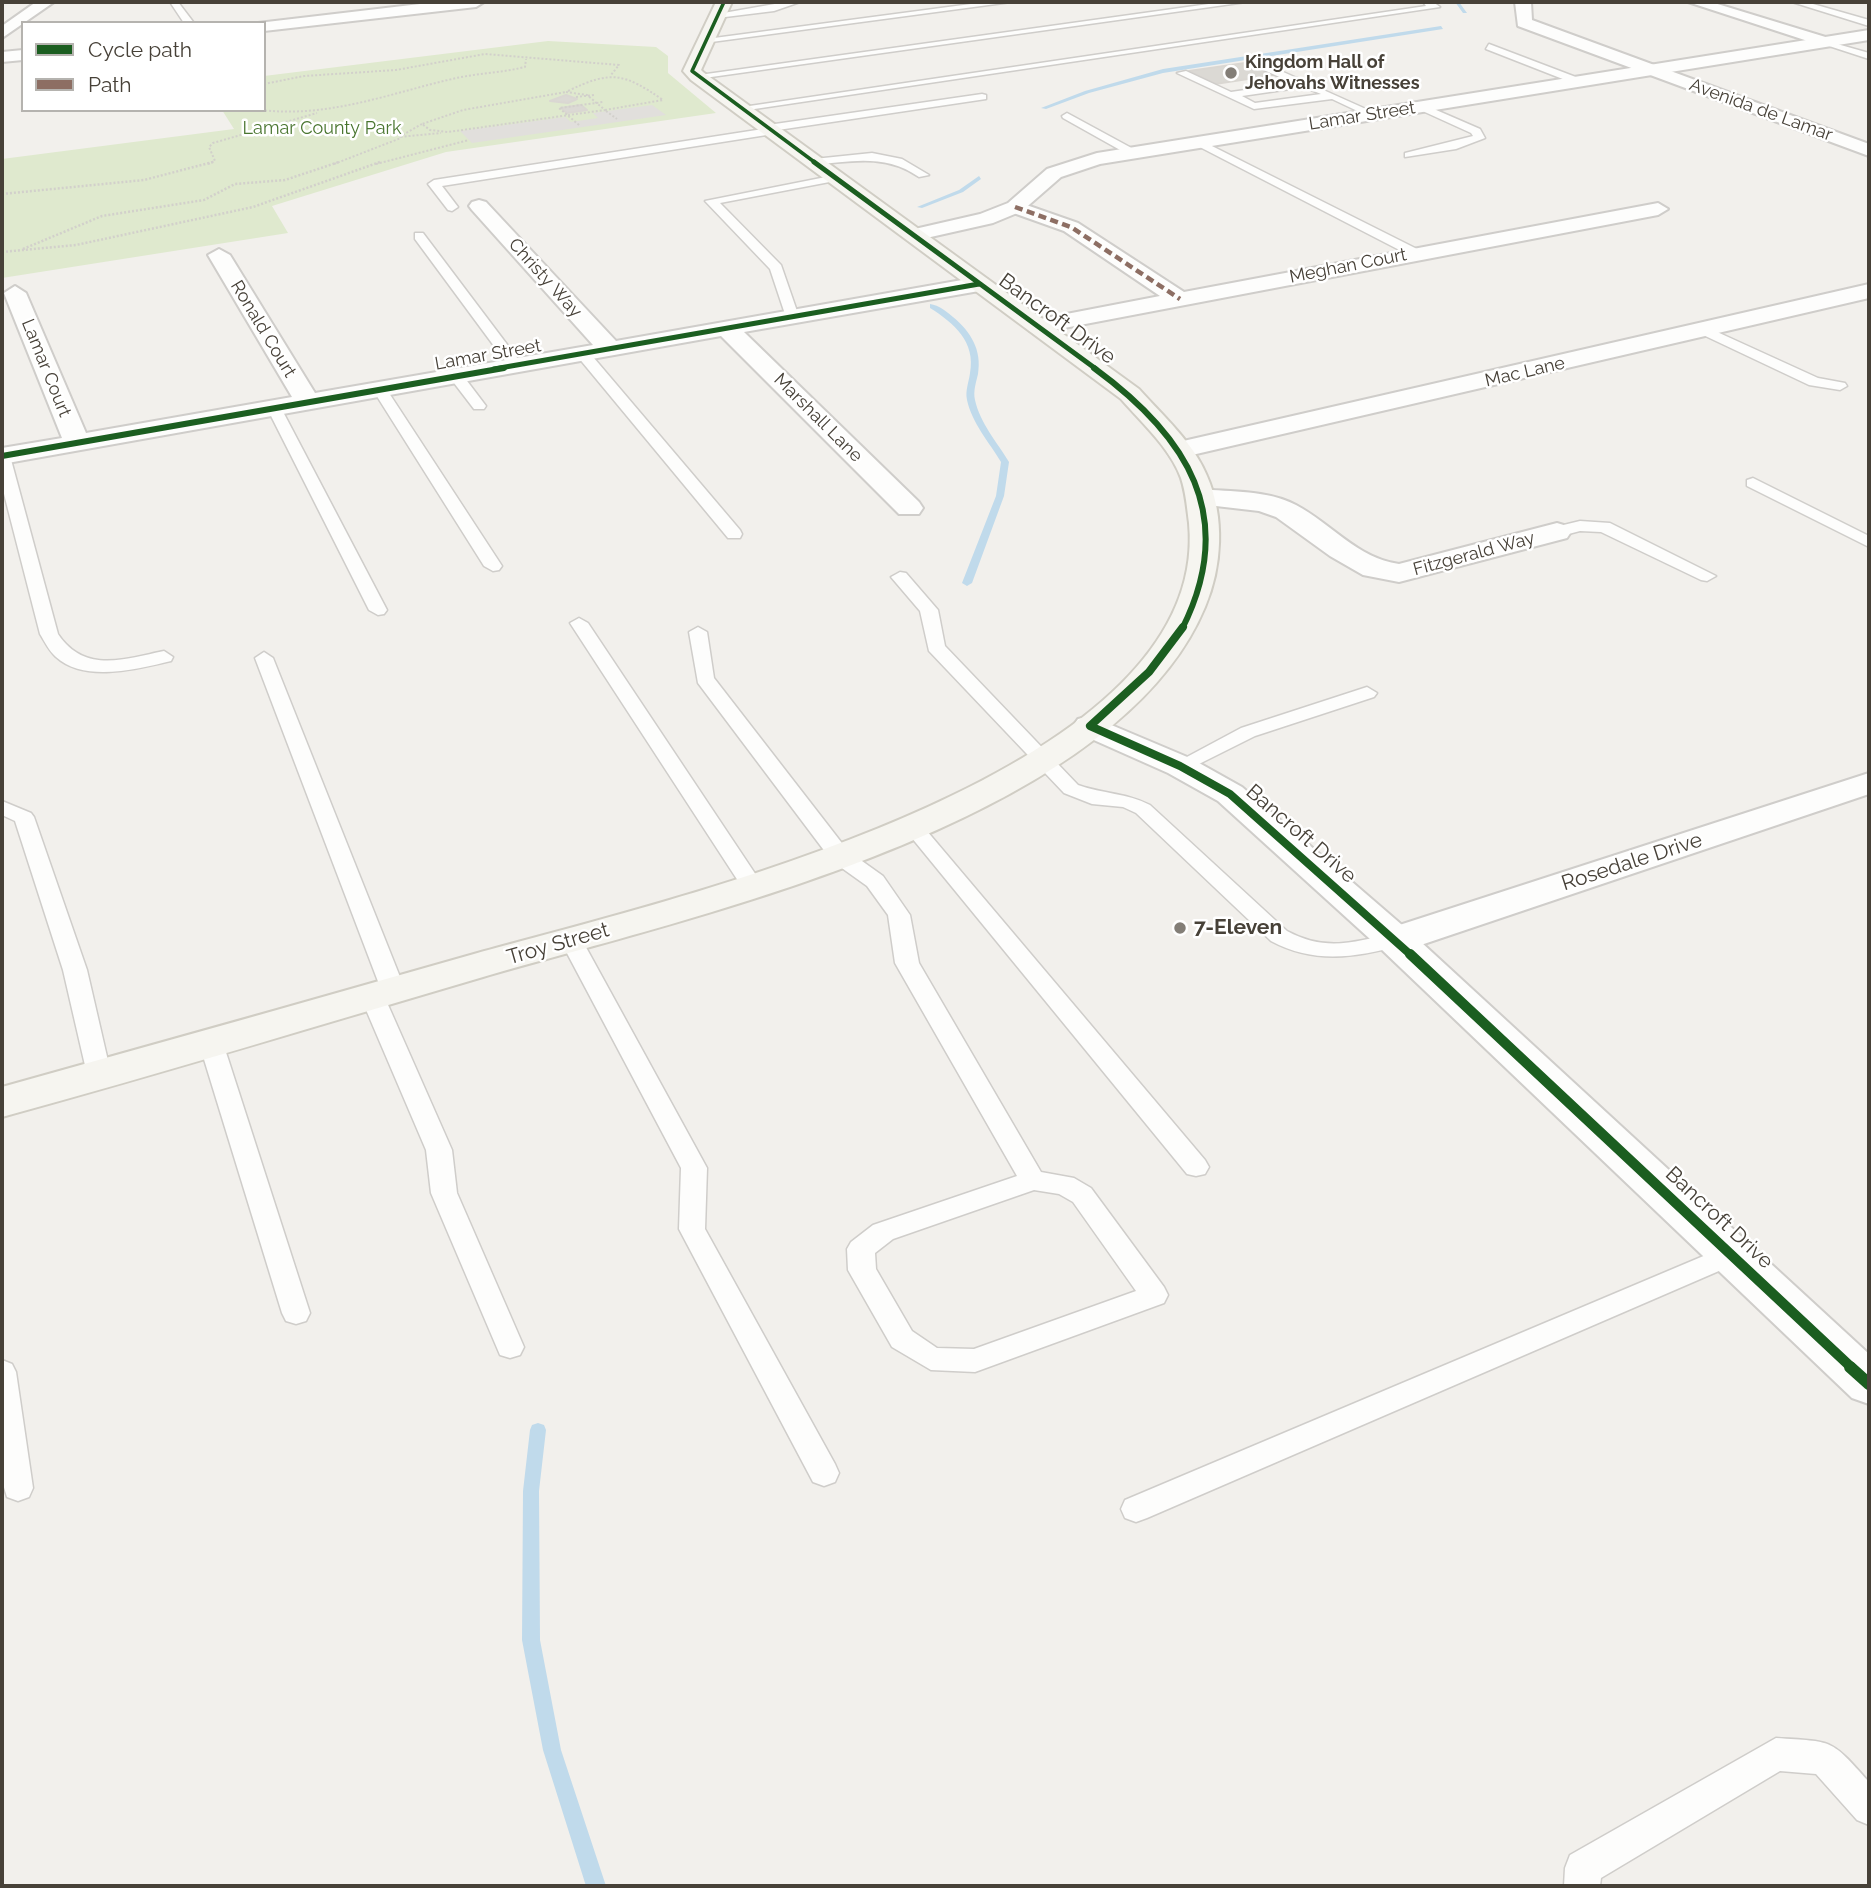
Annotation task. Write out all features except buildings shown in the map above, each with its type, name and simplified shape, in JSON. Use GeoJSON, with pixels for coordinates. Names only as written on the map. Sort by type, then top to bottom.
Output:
{"type":"FeatureCollection","features":[{"type":"Feature","properties":{"kind":"main road"},"geometry":{"type":"LineString","coordinates":[[697,76],[692,71],[721,8]]}},
{"type":"Feature","properties":{"kind":"main road","name":"Bancroft Drive"},"geometry":{"type":"LineString","coordinates":[[697,76],[1130,394],[1179,450],[1194,475],[1200,497],[1206,553],[1199,587],[1178,636],[1135,691],[1090,726]]}},
{"type":"Feature","properties":{"kind":"main road","name":"Troy Street"},"geometry":{"type":"LineString","coordinates":[[2,1102],[384,995],[753,887],[914,828],[987,794],[1090,726]]}},
{"type":"Feature","properties":{"kind":"street"},"geometry":{"type":"LineString","coordinates":[[2,33],[46,2]]}},
{"type":"Feature","properties":{"kind":"street"},"geometry":{"type":"LineString","coordinates":[[266,26],[437,4],[476,2]]}},
{"type":"Feature","properties":{"kind":"street","name":"Avenida de Lamar"},"geometry":{"type":"LineString","coordinates":[[1523,2],[1524,23],[1869,150]]}},
{"type":"Feature","properties":{"kind":"street"},"geometry":{"type":"LineString","coordinates":[[1696,2],[1826,42]]}},
{"type":"Feature","properties":{"kind":"street","name":"Lamar Street"},"geometry":{"type":"LineString","coordinates":[[913,235],[986,219],[1015,207],[1056,172],[1097,159],[1869,35]]}},
{"type":"Feature","properties":{"kind":"street"},"geometry":{"type":"LineString","coordinates":[[2,57],[21,55]]}},
{"type":"Feature","properties":{"kind":"street","name":"Christy Way"},"geometry":{"type":"LineString","coordinates":[[479,206],[610,349]]}},
{"type":"Feature","properties":{"kind":"street"},"geometry":{"type":"LineString","coordinates":[[1015,207],[1071,227],[1180,299]]}},
{"type":"Feature","properties":{"kind":"street","name":"Meghan Court"},"geometry":{"type":"LineString","coordinates":[[1038,326],[1658,209]]}},
{"type":"Feature","properties":{"kind":"street","name":"Ronald Court"},"geometry":{"type":"LineString","coordinates":[[219,255],[308,402]]}},
{"type":"Feature","properties":{"kind":"street","name":"Lamar Street"},"geometry":{"type":"LineString","coordinates":[[2,456],[979,284]]}},
{"type":"Feature","properties":{"kind":"street","name":"Mac Lane"},"geometry":{"type":"LineString","coordinates":[[1179,450],[1869,291]]}},
{"type":"Feature","properties":{"kind":"street","name":"Lamar Court"},"geometry":{"type":"LineString","coordinates":[[15,293],[77,443]]}},
{"type":"Feature","properties":{"kind":"street","name":"Marshall Lane"},"geometry":{"type":"LineString","coordinates":[[727,329],[909,508]]}},
{"type":"Feature","properties":{"kind":"street","name":"Fitzgerald Way"},"geometry":{"type":"LineString","coordinates":[[1200,497],[1263,503],[1286,511],[1340,550],[1373,569],[1399,573],[1557,532]]}},
{"type":"Feature","properties":{"kind":"street","name":"Bancroft Drive"},"geometry":{"type":"LineString","coordinates":[[1090,726],[1180,766],[1230,794],[1395,940],[1869,1384]]}},
{"type":"Feature","properties":{"kind":"street","name":"Rosedale Drive"},"geometry":{"type":"LineString","coordinates":[[1395,940],[1864,790]]}},
{"type":"Feature","properties":{"kind":"lane"},"geometry":{"type":"LineString","coordinates":[[174,2],[188,21]]}},
{"type":"Feature","properties":{"kind":"lane"},"geometry":{"type":"LineString","coordinates":[[721,8],[774,8],[795,2]]}},
{"type":"Feature","properties":{"kind":"lane"},"geometry":{"type":"LineString","coordinates":[[704,40],[1006,2]]}},
{"type":"Feature","properties":{"kind":"lane"},"geometry":{"type":"LineString","coordinates":[[697,76],[1206,4],[1241,2]]}},
{"type":"Feature","properties":{"kind":"lane"},"geometry":{"type":"LineString","coordinates":[[741,108],[1435,7],[1427,2]]}},
{"type":"Feature","properties":{"kind":"lane"},"geometry":{"type":"LineString","coordinates":[[1797,2],[1869,23]]}},
{"type":"Feature","properties":{"kind":"lane"},"geometry":{"type":"LineString","coordinates":[[1826,42],[1869,56]]}},
{"type":"Feature","properties":{"kind":"lane"},"geometry":{"type":"LineString","coordinates":[[1489,47],[1577,81]]}},
{"type":"Feature","properties":{"kind":"lane"},"geometry":{"type":"LineString","coordinates":[[1252,61],[1372,114]]}},
{"type":"Feature","properties":{"kind":"lane"},"geometry":{"type":"LineString","coordinates":[[1182,73],[1260,107],[1334,96]]}},
{"type":"Feature","properties":{"kind":"lane"},"geometry":{"type":"LineString","coordinates":[[1230,95],[1305,83]]}},
{"type":"Feature","properties":{"kind":"lane"},"geometry":{"type":"LineString","coordinates":[[452,207],[434,184],[982,97]]}},
{"type":"Feature","properties":{"kind":"lane"},"geometry":{"type":"LineString","coordinates":[[1409,155],[1456,146],[1479,138],[1476,131],[1420,106]]}},
{"type":"Feature","properties":{"kind":"lane"},"geometry":{"type":"LineString","coordinates":[[1067,116],[1133,153]]}},
{"type":"Feature","properties":{"kind":"lane"},"geometry":{"type":"LineString","coordinates":[[1198,142],[1415,253]]}},
{"type":"Feature","properties":{"kind":"lane"},"geometry":{"type":"LineString","coordinates":[[814,162],[894,157],[908,162],[923,175]]}},
{"type":"Feature","properties":{"kind":"lane"},"geometry":{"type":"LineString","coordinates":[[792,317],[776,268],[711,201],[836,178]]}},
{"type":"Feature","properties":{"kind":"lane"},"geometry":{"type":"LineString","coordinates":[[419,236],[516,366]]}},
{"type":"Feature","properties":{"kind":"lane"},"geometry":{"type":"LineString","coordinates":[[1704,330],[1814,382],[1840,386]]}},
{"type":"Feature","properties":{"kind":"lane"},"geometry":{"type":"LineString","coordinates":[[583,354],[734,534]]}},
{"type":"Feature","properties":{"kind":"lane"},"geometry":{"type":"LineString","coordinates":[[456,376],[479,406]]}},
{"type":"Feature","properties":{"kind":"lane"},"geometry":{"type":"LineString","coordinates":[[380,390],[493,566]]}},
{"type":"Feature","properties":{"kind":"lane"},"geometry":{"type":"LineString","coordinates":[[275,408],[378,610]]}},
{"type":"Feature","properties":{"kind":"lane"},"geometry":{"type":"LineString","coordinates":[[2,456],[50,634],[64,656],[84,665],[122,664],[164,657]]}},
{"type":"Feature","properties":{"kind":"lane"},"geometry":{"type":"LineString","coordinates":[[1753,483],[1869,542]]}},
{"type":"Feature","properties":{"kind":"lane"},"geometry":{"type":"LineString","coordinates":[[1557,532],[1580,526],[1604,527],[1707,576]]}},
{"type":"Feature","properties":{"kind":"lane"},"geometry":{"type":"LineString","coordinates":[[900,577],[929,610],[936,647],[1072,789],[1099,800],[1127,801],[1143,809],[1279,936],[1296,946],[1324,954],[1395,940]]}},
{"type":"Feature","properties":{"kind":"lane"},"geometry":{"type":"LineString","coordinates":[[579,623],[753,887]]}},
{"type":"Feature","properties":{"kind":"lane"},"geometry":{"type":"LineString","coordinates":[[698,632],[705,679],[840,856],[874,881],[899,915],[907,963],[1033,1180]]}},
{"type":"Feature","properties":{"kind":"lane"},"geometry":{"type":"LineString","coordinates":[[264,658],[439,1150],[444,1193],[510,1347]]}},
{"type":"Feature","properties":{"kind":"lane"},"geometry":{"type":"LineString","coordinates":[[1180,766],[1248,732],[1367,693]]}},
{"type":"Feature","properties":{"kind":"lane"},"geometry":{"type":"LineString","coordinates":[[2,807],[24,817],[75,970],[99,1074]]}},
{"type":"Feature","properties":{"kind":"lane"},"geometry":{"type":"LineString","coordinates":[[914,828],[1196,1167]]}},
{"type":"Feature","properties":{"kind":"lane"},"geometry":{"type":"LineString","coordinates":[[571,940],[694,1168],[692,1229],[824,1473]]}},
{"type":"Feature","properties":{"kind":"lane"},"geometry":{"type":"LineString","coordinates":[[211,1043],[296,1313]]}},
{"type":"Feature","properties":{"kind":"lane"},"geometry":{"type":"LineString","coordinates":[[1033,1180],[1065,1185],[1082,1195],[1154,1295],[975,1361],[931,1359],[902,1339],[862,1270],[861,1248],[883,1232],[1033,1180]]}},
{"type":"Feature","properties":{"kind":"lane"},"geometry":{"type":"LineString","coordinates":[[1136,1510],[1732,1254]]}},
{"type":"Feature","properties":{"kind":"lane"},"geometry":{"type":"LineString","coordinates":[[2,1372],[18,1488]]}},
{"type":"Feature","properties":{"kind":"lane"},"geometry":{"type":"LineString","coordinates":[[1582,1886],[1584,1868],[1776,1754],[1825,1758],[1869,1808]]}},
{"type":"Feature","properties":{"kind":"path"},"geometry":{"type":"LineString","coordinates":[[266,84],[304,76],[396,70],[475,55],[499,54],[526,59],[619,65],[611,75]]}},
{"type":"Feature","properties":{"kind":"path"},"geometry":{"type":"LineString","coordinates":[[266,110],[317,113],[455,78],[512,71],[525,67],[526,59]]}},
{"type":"Feature","properties":{"kind":"path"},"geometry":{"type":"LineString","coordinates":[[2,251],[34,246],[86,222],[113,214],[190,203],[213,197],[235,184],[304,175],[401,138],[663,102],[631,77],[611,75],[587,80],[566,92],[463,110],[422,124],[400,134],[401,138]]}},
{"type":"Feature","properties":{"kind":"path"},"geometry":{"type":"LineString","coordinates":[[566,92],[588,96],[617,119]]}},
{"type":"Feature","properties":{"kind":"path"},"geometry":{"type":"LineString","coordinates":[[642,96],[652,94]]}},
{"type":"Feature","properties":{"kind":"path"},"geometry":{"type":"LineString","coordinates":[[576,97],[594,95]]}},
{"type":"Feature","properties":{"kind":"path"},"geometry":{"type":"LineString","coordinates":[[579,125],[559,108],[603,102]]}},
{"type":"Feature","properties":{"kind":"path"},"geometry":{"type":"LineString","coordinates":[[568,103],[571,106]]}},
{"type":"Feature","properties":{"kind":"path"},"geometry":{"type":"LineString","coordinates":[[2,194],[53,191],[190,170],[215,160],[209,147],[213,143],[254,129],[308,120],[317,113]]}},
{"type":"Feature","properties":{"kind":"path"},"geometry":{"type":"LineString","coordinates":[[422,124],[430,130],[449,132]]}},
{"type":"Feature","properties":{"kind":"path"},"geometry":{"type":"LineString","coordinates":[[2,251],[76,245],[253,207],[392,158],[469,140]]}},
{"type":"Feature","properties":{"kind":"green space","name":"Lamar County Park"},"geometry":{"type":"Polygon","coordinates":[[[548,41],[656,47],[668,56],[668,73],[716,113],[446,152],[272,206],[288,233],[2,278],[2,159],[234,129],[223,112],[266,112],[266,76],[548,41]]]}},
{"type":"Feature","properties":{"kind":"shaded area"},"geometry":{"type":"Polygon","coordinates":[[[652,105],[666,115],[472,143],[460,131],[565,117],[571,122],[598,118],[593,113],[652,105]]]}},
{"type":"Feature","properties":{"kind":"waterway"},"geometry":{"type":"LineString","coordinates":[[1457,2],[1465,12]]}},
{"type":"Feature","properties":{"kind":"waterway"},"geometry":{"type":"LineString","coordinates":[[1044,108],[1087,92],[1163,71],[1441,28]]}},
{"type":"Feature","properties":{"kind":"waterway"},"geometry":{"type":"LineString","coordinates":[[920,207],[961,191],[979,178]]}},
{"type":"Feature","properties":{"kind":"waterway"},"geometry":{"type":"LineString","coordinates":[[933,306],[959,326],[971,343],[976,363],[970,391],[971,401],[981,425],[1005,462],[1000,496],[967,583]]}},
{"type":"Feature","properties":{"kind":"waterway"},"geometry":{"type":"LineString","coordinates":[[538,1430],[531,1491],[531,1640],[552,1750],[596,1886]]}},
{"type":"Feature","properties":{"kind":"marked path"},"geometry":{"type":"LineString","coordinates":[[1015,207],[1071,227],[1180,299]]}},
{"type":"Feature","properties":{"kind":"cycle path"},"geometry":{"type":"LineString","coordinates":[[724,2],[692,71],[1130,394],[1173,442],[1193,474],[1200,497],[1206,541],[1202,580],[1194,605],[1167,652],[1130,692],[1090,726],[1180,766],[1230,794],[1395,940],[1869,1384]]}},
{"type":"Feature","properties":{"kind":"cycle path"},"geometry":{"type":"LineString","coordinates":[[2,456],[979,284]]}},
{"type":"Feature","properties":{"kind":"place","name":"Kingdom Hall of Jehovahs Witnesses"},"geometry":{"type":"Point","coordinates":[1231,73]}},
{"type":"Feature","properties":{"kind":"place","name":"7-Eleven"},"geometry":{"type":"Point","coordinates":[1180,928]}}]}
